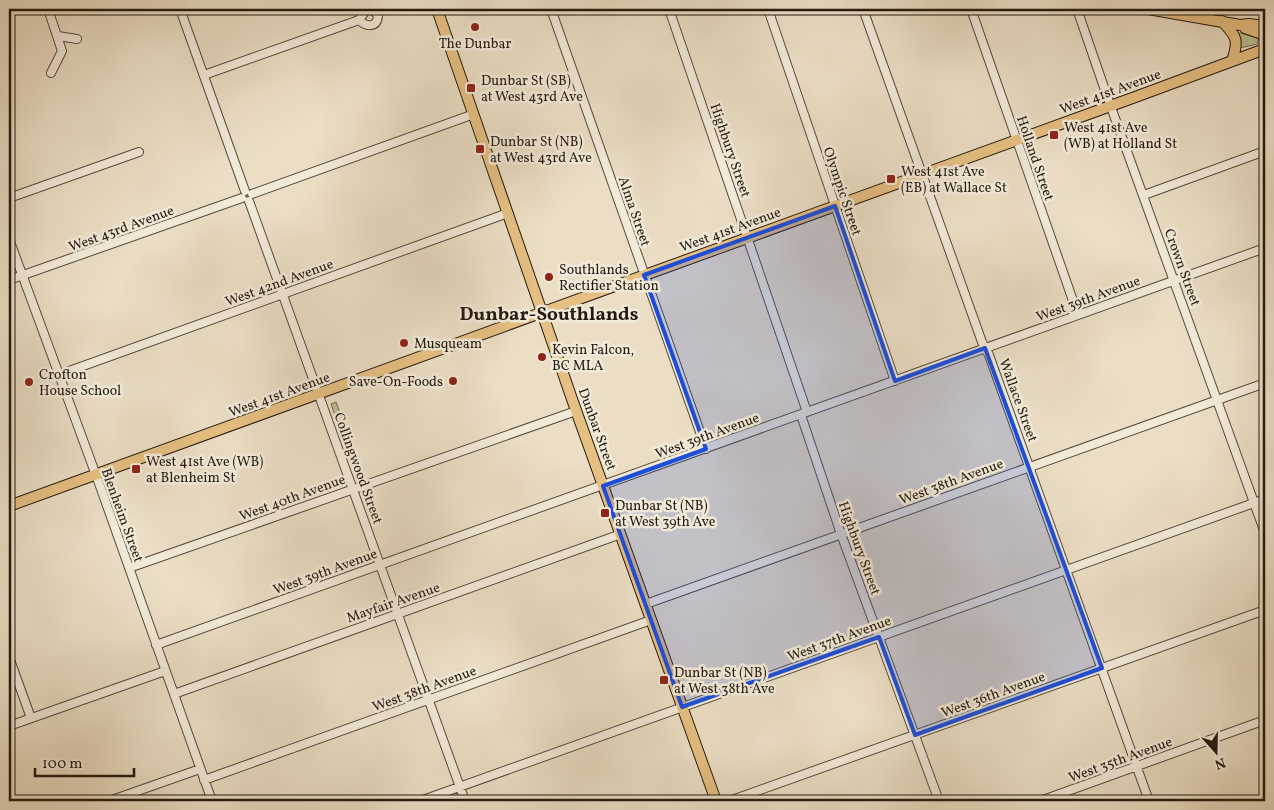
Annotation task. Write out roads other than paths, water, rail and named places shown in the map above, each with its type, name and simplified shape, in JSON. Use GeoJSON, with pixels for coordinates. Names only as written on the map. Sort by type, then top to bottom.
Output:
{"type":"FeatureCollection","features":[{"type":"Feature","properties":{"kind":"main road","name":"Dunbar Street"},"geometry":{"type":"LineString","coordinates":[[437,9],[576,410],[716,801]]}},
{"type":"Feature","properties":{"kind":"main road"},"geometry":{"type":"LineString","coordinates":[[1148,9],[1240,25],[1265,26]]}},
{"type":"Feature","properties":{"kind":"main road"},"geometry":{"type":"LineString","coordinates":[[1222,21],[1233,33],[1236,40],[1236,49],[1232,61]]}},
{"type":"Feature","properties":{"kind":"main road"},"geometry":{"type":"LineString","coordinates":[[1240,25],[1265,35]]}},
{"type":"Feature","properties":{"kind":"main road","name":"West 41st Avenue"},"geometry":{"type":"LineString","coordinates":[[9,506],[1264,49]]}},
{"type":"Feature","properties":{"kind":"street"},"geometry":{"type":"LineString","coordinates":[[48,9],[62,51],[51,73]]}},
{"type":"Feature","properties":{"kind":"street","name":"Collingwood Street"},"geometry":{"type":"LineString","coordinates":[[180,9],[465,801]]}},
{"type":"Feature","properties":{"kind":"street"},"geometry":{"type":"LineString","coordinates":[[204,75],[359,20],[367,9]]}},
{"type":"Feature","properties":{"kind":"street"},"geometry":{"type":"LineString","coordinates":[[359,20],[369,26],[374,25],[378,21],[378,16],[373,9]]}},
{"type":"Feature","properties":{"kind":"street","name":"Alma Street"},"geometry":{"type":"LineString","coordinates":[[551,9],[706,449]]}},
{"type":"Feature","properties":{"kind":"street","name":"Highbury Street"},"geometry":{"type":"LineString","coordinates":[[669,9],[748,238],[841,534],[939,801]]}},
{"type":"Feature","properties":{"kind":"street","name":"Olympic Street"},"geometry":{"type":"LineString","coordinates":[[768,9],[895,381]]}},
{"type":"Feature","properties":{"kind":"street","name":"Wallace Street"},"geometry":{"type":"LineString","coordinates":[[863,9],[921,174],[1030,466],[1149,801]]}},
{"type":"Feature","properties":{"kind":"street","name":"Holland Street"},"geometry":{"type":"LineString","coordinates":[[970,9],[1078,315]]}},
{"type":"Feature","properties":{"kind":"street","name":"Crown Street"},"geometry":{"type":"LineString","coordinates":[[1077,9],[1265,533]]}},
{"type":"Feature","properties":{"kind":"street"},"geometry":{"type":"LineString","coordinates":[[58,36],[77,40]]}},
{"type":"Feature","properties":{"kind":"street","name":"West 43rd Avenue"},"geometry":{"type":"LineString","coordinates":[[9,280],[474,114]]}},
{"type":"Feature","properties":{"kind":"street"},"geometry":{"type":"LineString","coordinates":[[1144,195],[1265,151]]}},
{"type":"Feature","properties":{"kind":"street"},"geometry":{"type":"LineString","coordinates":[[9,198],[139,152]]}},
{"type":"Feature","properties":{"kind":"street","name":"West 42nd Avenue"},"geometry":{"type":"LineString","coordinates":[[58,375],[508,213]]}},
{"type":"Feature","properties":{"kind":"street","name":"Blenheim Street"},"geometry":{"type":"LineString","coordinates":[[9,239],[96,474],[212,801]]}},
{"type":"Feature","properties":{"kind":"street","name":"West 39th Avenue"},"geometry":{"type":"LineString","coordinates":[[156,645],[1265,248]]}},
{"type":"Feature","properties":{"kind":"street","name":"West 38th Avenue"},"geometry":{"type":"LineString","coordinates":[[646,604],[1265,383]]}},
{"type":"Feature","properties":{"kind":"street","name":"West 40th Avenue"},"geometry":{"type":"LineString","coordinates":[[129,568],[576,410]]}},
{"type":"Feature","properties":{"kind":"street","name":"West 37th Avenue"},"geometry":{"type":"LineString","coordinates":[[420,801],[1265,499]]}},
{"type":"Feature","properties":{"kind":"street","name":"Mayfair Avenue"},"geometry":{"type":"LineString","coordinates":[[174,694],[621,534]]}},
{"type":"Feature","properties":{"kind":"street","name":"West 36th Avenue"},"geometry":{"type":"LineString","coordinates":[[729,801],[1265,610]]}},
{"type":"Feature","properties":{"kind":"street","name":"West 38th Avenue"},"geometry":{"type":"LineString","coordinates":[[204,780],[651,620]]}},
{"type":"Feature","properties":{"kind":"street"},"geometry":{"type":"LineString","coordinates":[[9,657],[31,718]]}},
{"type":"Feature","properties":{"kind":"street"},"geometry":{"type":"LineString","coordinates":[[9,726],[166,670]]}},
{"type":"Feature","properties":{"kind":"street","name":"West 35th Avenue"},"geometry":{"type":"LineString","coordinates":[[1040,801],[1265,720]]}},
{"type":"Feature","properties":{"kind":"street"},"geometry":{"type":"LineString","coordinates":[[109,801],[200,768]]}},
{"type":"Feature","properties":{"kind":"place","name":"The Dunbar"},"geometry":{"type":"Point","coordinates":[475,27]}},
{"type":"Feature","properties":{"kind":"place","name":"Dunbar St (SB) at West 43rd Ave"},"geometry":{"type":"Point","coordinates":[471,88]}},
{"type":"Feature","properties":{"kind":"place","name":"West 41st Ave (WB) at Holland St"},"geometry":{"type":"Point","coordinates":[1054,135]}},
{"type":"Feature","properties":{"kind":"place","name":"Dunbar St (NB) at West 43rd Ave"},"geometry":{"type":"Point","coordinates":[480,149]}},
{"type":"Feature","properties":{"kind":"place","name":"West 41st Ave (EB) at Wallace St"},"geometry":{"type":"Point","coordinates":[891,179]}},
{"type":"Feature","properties":{"kind":"place","name":"Southlands Rectifier Station"},"geometry":{"type":"Point","coordinates":[549,277]}},
{"type":"Feature","properties":{"kind":"place","name":"Musqueam"},"geometry":{"type":"Point","coordinates":[404,343]}},
{"type":"Feature","properties":{"kind":"place","name":"Kevin Falcon, BC MLA"},"geometry":{"type":"Point","coordinates":[542,357]}},
{"type":"Feature","properties":{"kind":"place","name":"Save-On-Foods"},"geometry":{"type":"Point","coordinates":[453,381]}},
{"type":"Feature","properties":{"kind":"place","name":"Crofton House School"},"geometry":{"type":"Point","coordinates":[29,382]}},
{"type":"Feature","properties":{"kind":"place","name":"West 41st Ave (WB) at Blenheim St"},"geometry":{"type":"Point","coordinates":[136,469]}},
{"type":"Feature","properties":{"kind":"place","name":"Dunbar St (NB) at West 39th Ave"},"geometry":{"type":"Point","coordinates":[605,513]}},
{"type":"Feature","properties":{"kind":"place","name":"Dunbar St (NB) at West 38th Ave"},"geometry":{"type":"Point","coordinates":[664,680]}},
{"type":"Feature","properties":{"kind":"district","name":"Dunbar-Southlands"},"geometry":{"type":"Point","coordinates":[549,313]}}]}
